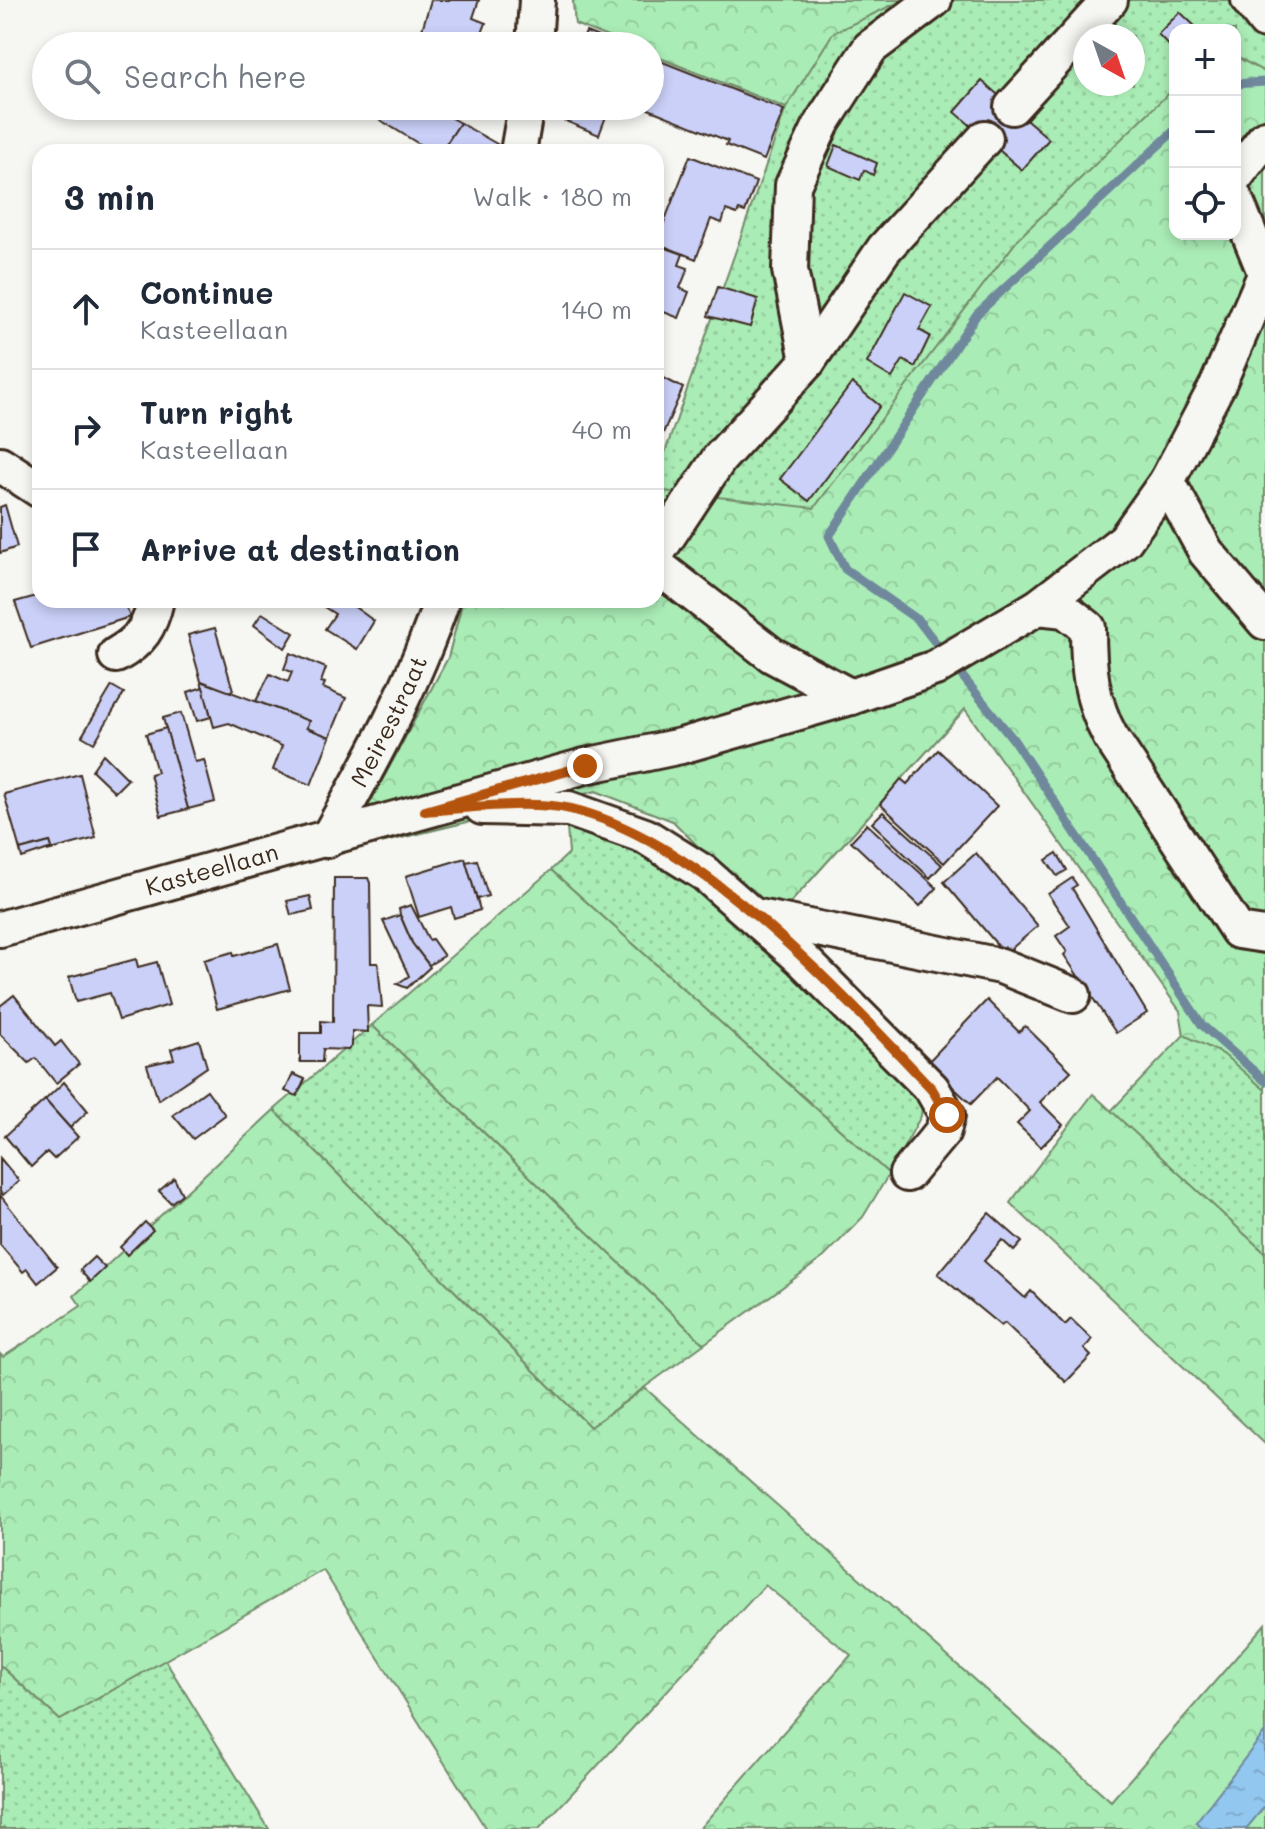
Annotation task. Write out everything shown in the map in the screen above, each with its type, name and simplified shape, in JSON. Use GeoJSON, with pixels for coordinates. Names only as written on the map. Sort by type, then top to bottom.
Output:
{"type":"FeatureCollection","features":[{"type":"Feature","properties":{"kind":"street"},"geometry":{"type":"LineString","coordinates":[[535,32],[537,0]]}},
{"type":"Feature","properties":{"kind":"street"},"geometry":{"type":"LineString","coordinates":[[808,361],[790,270],[793,185],[822,123],[870,48],[934,0]]}},
{"type":"Feature","properties":{"kind":"street"},"geometry":{"type":"LineString","coordinates":[[1012,107],[1110,0]]}},
{"type":"Feature","properties":{"kind":"street"},"geometry":{"type":"LineString","coordinates":[[1249,0],[1265,21]]}},
{"type":"Feature","properties":{"kind":"street"},"geometry":{"type":"LineString","coordinates":[[519,144],[524,120]]}},
{"type":"Feature","properties":{"kind":"street"},"geometry":{"type":"LineString","coordinates":[[664,542],[719,459],[808,361],[884,249],[985,138]]}},
{"type":"Feature","properties":{"kind":"street"},"geometry":{"type":"LineString","coordinates":[[1241,169],[1265,138]]}},
{"type":"Feature","properties":{"kind":"street"},"geometry":{"type":"LineString","coordinates":[[1241,214],[1265,273]]}},
{"type":"Feature","properties":{"kind":"street","name":"Kasteellaan"},"geometry":{"type":"LineString","coordinates":[[0,929],[585,766],[681,746],[851,697],[949,659],[1038,607],[1125,540],[1167,481],[1218,384],[1265,273]]}},
{"type":"Feature","properties":{"kind":"street"},"geometry":{"type":"LineString","coordinates":[[0,464],[32,485]]}},
{"type":"Feature","properties":{"kind":"street"},"geometry":{"type":"LineString","coordinates":[[1167,481],[1206,552],[1265,622]]}},
{"type":"Feature","properties":{"kind":"street"},"geometry":{"type":"LineString","coordinates":[[664,571],[772,655],[851,697]]}},
{"type":"Feature","properties":{"kind":"street"},"geometry":{"type":"LineString","coordinates":[[1038,607],[1065,610],[1088,628],[1088,669],[1096,710],[1110,736],[1238,931],[1265,935]]}},
{"type":"Feature","properties":{"kind":"street"},"geometry":{"type":"LineString","coordinates":[[116,655],[136,644],[151,624],[154,608]]}},
{"type":"Feature","properties":{"kind":"street","name":"Meirestraat"},"geometry":{"type":"LineString","coordinates":[[327,840],[422,660],[439,608]]}},
{"type":"Feature","properties":{"kind":"street","name":"Kasteellaan"},"geometry":{"type":"LineString","coordinates":[[425,811],[498,806],[569,809],[645,836],[704,873],[802,959],[932,1089],[947,1115],[943,1131],[907,1174]]}},
{"type":"Feature","properties":{"kind":"street"},"geometry":{"type":"LineString","coordinates":[[753,916],[1001,966],[1073,995]]}},
{"type":"Feature","properties":{"kind":"green space"},"geometry":{"type":"Polygon","coordinates":[[[573,0],[1265,0],[1265,1253],[1110,1112],[1184,1035],[1181,1011],[965,709],[773,922],[673,821],[596,791],[376,844],[369,805],[448,658],[461,608],[664,608],[664,455],[786,108],[664,60],[664,32],[595,32],[575,24],[573,0]]]}},
{"type":"Feature","properties":{"kind":"green space"},"geometry":{"type":"Polygon","coordinates":[[[573,0],[903,0],[833,33],[786,108],[664,60],[664,32],[595,32],[575,24],[573,0]]]}},
{"type":"Feature","properties":{"kind":"green space"},"geometry":{"type":"Polygon","coordinates":[[[1241,59],[1265,72],[1265,1090],[1223,1054],[1184,1035],[1180,1011],[965,709],[773,922],[673,821],[596,791],[376,844],[369,805],[448,658],[461,608],[664,608],[664,491],[814,508],[1019,238],[1169,93],[1169,240],[1241,240],[1241,59]]]}},
{"type":"Feature","properties":{"kind":"green space"},"geometry":{"type":"Polygon","coordinates":[[[567,828],[609,833],[731,908],[923,1099],[921,1116],[889,1174],[551,870],[569,853],[567,828]]]}},
{"type":"Feature","properties":{"kind":"green space"},"geometry":{"type":"Polygon","coordinates":[[[551,870],[889,1174],[863,1217],[824,1257],[704,1344],[372,1025],[551,870]]]}},
{"type":"Feature","properties":{"kind":"green space"},"geometry":{"type":"Polygon","coordinates":[[[372,1025],[704,1344],[590,1427],[274,1110],[372,1025]]]}},
{"type":"Feature","properties":{"kind":"green space"},"geometry":{"type":"Polygon","coordinates":[[[1093,1094],[1265,1253],[1265,1444],[1010,1203],[1093,1094]]]}},
{"type":"Feature","properties":{"kind":"green space"},"geometry":{"type":"Polygon","coordinates":[[[274,1110],[590,1427],[645,1388],[1111,1801],[1265,1624],[1265,1829],[699,1829],[851,1655],[765,1585],[539,1829],[486,1829],[323,1570],[60,1720],[0,1665],[0,1354],[3,1357],[81,1306],[74,1296],[274,1110]]]}},
{"type":"Feature","properties":{"kind":"green space"},"geometry":{"type":"Polygon","coordinates":[[[165,1660],[269,1829],[0,1829],[0,1665],[60,1720],[165,1660]]]}},
{"type":"Feature","properties":{"kind":"water"},"geometry":{"type":"Polygon","coordinates":[[[1265,1732],[1265,1806],[1246,1829],[1203,1829],[1196,1822],[1265,1732]]]}},
{"type":"Feature","properties":{"kind":"building"},"geometry":{"type":"Polygon","coordinates":[[[431,0],[479,0],[473,18],[486,23],[482,32],[421,32],[431,0]]]}},
{"type":"Feature","properties":{"kind":"building"},"geometry":{"type":"Polygon","coordinates":[[[1180,12],[1193,24],[1169,24],[1169,46],[1158,34],[1180,12]]]}},
{"type":"Feature","properties":{"kind":"building"},"geometry":{"type":"Polygon","coordinates":[[[664,63],[784,110],[764,160],[726,145],[728,141],[664,115],[664,63]]]}},
{"type":"Feature","properties":{"kind":"building"},"geometry":{"type":"Polygon","coordinates":[[[982,81],[1049,139],[1022,170],[955,112],[982,81]]]}},
{"type":"Feature","properties":{"kind":"building"},"geometry":{"type":"Polygon","coordinates":[[[380,120],[455,120],[460,123],[446,144],[419,144],[380,120]]]}},
{"type":"Feature","properties":{"kind":"building"},"geometry":{"type":"Polygon","coordinates":[[[563,120],[605,120],[599,135],[563,120]]]}},
{"type":"Feature","properties":{"kind":"building"},"geometry":{"type":"Polygon","coordinates":[[[460,123],[497,144],[446,144],[460,123]]]}},
{"type":"Feature","properties":{"kind":"building"},"geometry":{"type":"Polygon","coordinates":[[[836,145],[877,163],[873,175],[864,170],[860,180],[828,166],[836,145]]]}},
{"type":"Feature","properties":{"kind":"building"},"geometry":{"type":"Polygon","coordinates":[[[690,156],[756,182],[745,212],[739,210],[737,214],[726,210],[722,223],[711,219],[696,259],[664,246],[664,223],[690,156]]]}},
{"type":"Feature","properties":{"kind":"building"},"geometry":{"type":"Polygon","coordinates":[[[664,247],[683,254],[679,265],[688,268],[680,288],[689,292],[679,318],[664,312],[664,247]]]}},
{"type":"Feature","properties":{"kind":"building"},"geometry":{"type":"Polygon","coordinates":[[[718,287],[758,299],[750,327],[708,316],[718,287]]]}},
{"type":"Feature","properties":{"kind":"building"},"geometry":{"type":"Polygon","coordinates":[[[905,292],[932,307],[919,330],[930,336],[915,367],[903,360],[892,378],[867,363],[905,292]]]}},
{"type":"Feature","properties":{"kind":"building"},"geometry":{"type":"Polygon","coordinates":[[[664,378],[683,388],[664,431],[664,378]]]}},
{"type":"Feature","properties":{"kind":"building"},"geometry":{"type":"Polygon","coordinates":[[[852,383],[880,406],[809,501],[780,479],[852,383]]]}},
{"type":"Feature","properties":{"kind":"building"},"geometry":{"type":"Polygon","coordinates":[[[5,505],[17,547],[0,553],[0,507],[5,505]]]}},
{"type":"Feature","properties":{"kind":"building"},"geometry":{"type":"Polygon","coordinates":[[[32,597],[32,608],[126,608],[130,617],[31,648],[15,602],[32,597]]]}},
{"type":"Feature","properties":{"kind":"building"},"geometry":{"type":"Polygon","coordinates":[[[326,608],[356,608],[374,621],[357,649],[325,629],[335,614],[326,608]]]}},
{"type":"Feature","properties":{"kind":"building"},"geometry":{"type":"Polygon","coordinates":[[[262,613],[294,633],[285,648],[254,625],[262,613]]]}},
{"type":"Feature","properties":{"kind":"building"},"geometry":{"type":"Polygon","coordinates":[[[215,628],[233,690],[229,692],[201,681],[188,635],[215,628]]]}},
{"type":"Feature","properties":{"kind":"building"},"geometry":{"type":"Polygon","coordinates":[[[290,653],[326,668],[321,682],[325,683],[323,688],[346,698],[330,737],[306,728],[309,721],[256,701],[270,674],[288,682],[292,672],[284,669],[290,653]]]}},
{"type":"Feature","properties":{"kind":"building"},"geometry":{"type":"Polygon","coordinates":[[[201,681],[309,721],[306,728],[330,737],[311,785],[273,770],[282,746],[229,723],[214,727],[201,681]]]}},
{"type":"Feature","properties":{"kind":"building"},"geometry":{"type":"Polygon","coordinates":[[[112,686],[124,693],[94,743],[82,736],[112,686]]]}},
{"type":"Feature","properties":{"kind":"building"},"geometry":{"type":"Polygon","coordinates":[[[203,687],[211,717],[197,721],[188,692],[203,687]]]}},
{"type":"Feature","properties":{"kind":"building"},"geometry":{"type":"Polygon","coordinates":[[[181,713],[195,762],[204,760],[215,802],[188,809],[163,718],[181,713]]]}},
{"type":"Feature","properties":{"kind":"building"},"geometry":{"type":"Polygon","coordinates":[[[166,728],[188,809],[161,816],[150,774],[157,772],[146,734],[166,728]]]}},
{"type":"Feature","properties":{"kind":"building"},"geometry":{"type":"Polygon","coordinates":[[[938,750],[997,806],[944,863],[880,804],[901,779],[907,784],[938,750]]]}},
{"type":"Feature","properties":{"kind":"building"},"geometry":{"type":"Polygon","coordinates":[[[103,754],[128,779],[115,792],[92,770],[103,754]]]}},
{"type":"Feature","properties":{"kind":"building"},"geometry":{"type":"Polygon","coordinates":[[[80,774],[96,838],[47,851],[52,848],[50,842],[20,850],[4,794],[80,774]]]}},
{"type":"Feature","properties":{"kind":"building"},"geometry":{"type":"Polygon","coordinates":[[[883,812],[942,865],[930,878],[872,823],[883,812]]]}},
{"type":"Feature","properties":{"kind":"building"},"geometry":{"type":"Polygon","coordinates":[[[867,824],[937,888],[920,906],[851,841],[867,824]]]}},
{"type":"Feature","properties":{"kind":"building"},"geometry":{"type":"Polygon","coordinates":[[[50,842],[52,848],[22,858],[20,850],[50,842]]]}},
{"type":"Feature","properties":{"kind":"building"},"geometry":{"type":"Polygon","coordinates":[[[976,853],[1038,926],[1005,954],[944,882],[976,853]]]}},
{"type":"Feature","properties":{"kind":"building"},"geometry":{"type":"Polygon","coordinates":[[[1057,853],[1067,870],[1057,876],[1046,860],[1057,853]]]}},
{"type":"Feature","properties":{"kind":"building"},"geometry":{"type":"Polygon","coordinates":[[[465,858],[480,910],[454,918],[451,907],[419,917],[406,876],[465,858]]]}},
{"type":"Feature","properties":{"kind":"building"},"geometry":{"type":"Polygon","coordinates":[[[477,860],[488,896],[477,899],[466,862],[477,860]]]}},
{"type":"Feature","properties":{"kind":"building"},"geometry":{"type":"Polygon","coordinates":[[[334,878],[368,878],[370,883],[371,963],[378,963],[382,1007],[367,1006],[368,1032],[352,1031],[352,1046],[348,1050],[323,1049],[322,1062],[300,1062],[300,1033],[321,1033],[321,1021],[333,1022],[334,878]]]}},
{"type":"Feature","properties":{"kind":"building"},"geometry":{"type":"Polygon","coordinates":[[[1072,878],[1077,885],[1072,888],[1147,1013],[1116,1033],[1064,955],[1067,952],[1056,936],[1070,926],[1048,894],[1072,878]]]}},
{"type":"Feature","properties":{"kind":"building"},"geometry":{"type":"Polygon","coordinates":[[[310,896],[313,910],[291,915],[287,901],[310,896]]]}},
{"type":"Feature","properties":{"kind":"building"},"geometry":{"type":"Polygon","coordinates":[[[411,905],[429,940],[432,939],[444,956],[429,965],[412,943],[400,915],[399,909],[411,905]]]}},
{"type":"Feature","properties":{"kind":"building"},"geometry":{"type":"Polygon","coordinates":[[[400,915],[412,943],[430,967],[407,988],[397,984],[409,976],[383,921],[400,915]]]}},
{"type":"Feature","properties":{"kind":"building"},"geometry":{"type":"Polygon","coordinates":[[[278,944],[290,989],[217,1009],[204,960],[233,952],[234,956],[278,944]]]}},
{"type":"Feature","properties":{"kind":"building"},"geometry":{"type":"Polygon","coordinates":[[[136,959],[138,967],[157,962],[169,1005],[119,1020],[110,993],[76,1002],[69,977],[136,959]]]}},
{"type":"Feature","properties":{"kind":"building"},"geometry":{"type":"Polygon","coordinates":[[[14,995],[55,1046],[61,1041],[79,1064],[56,1083],[36,1058],[29,1063],[0,1034],[0,1006],[14,995]]]}},
{"type":"Feature","properties":{"kind":"building"},"geometry":{"type":"Polygon","coordinates":[[[987,1000],[1019,1032],[1025,1026],[1071,1071],[1040,1102],[1063,1125],[1041,1147],[1017,1124],[1030,1111],[997,1077],[971,1104],[927,1063],[987,1000]]]}},
{"type":"Feature","properties":{"kind":"building"},"geometry":{"type":"Polygon","coordinates":[[[199,1040],[207,1067],[158,1100],[147,1065],[174,1059],[171,1049],[199,1040]]]}},
{"type":"Feature","properties":{"kind":"building"},"geometry":{"type":"Polygon","coordinates":[[[293,1074],[305,1079],[297,1096],[285,1091],[293,1074]]]}},
{"type":"Feature","properties":{"kind":"building"},"geometry":{"type":"Polygon","coordinates":[[[64,1082],[88,1111],[70,1128],[45,1100],[64,1082]]]}},
{"type":"Feature","properties":{"kind":"building"},"geometry":{"type":"Polygon","coordinates":[[[207,1090],[225,1115],[193,1139],[173,1115],[207,1090]]]}},
{"type":"Feature","properties":{"kind":"building"},"geometry":{"type":"Polygon","coordinates":[[[45,1100],[78,1137],[54,1159],[47,1152],[31,1167],[5,1136],[45,1100]]]}},
{"type":"Feature","properties":{"kind":"building"},"geometry":{"type":"Polygon","coordinates":[[[0,1158],[19,1181],[3,1195],[0,1192],[0,1158]]]}},
{"type":"Feature","properties":{"kind":"building"},"geometry":{"type":"Polygon","coordinates":[[[174,1178],[182,1194],[171,1203],[159,1191],[174,1178]]]}},
{"type":"Feature","properties":{"kind":"building"},"geometry":{"type":"Polygon","coordinates":[[[0,1195],[57,1267],[38,1283],[27,1269],[23,1272],[0,1245],[0,1195]]]}},
{"type":"Feature","properties":{"kind":"building"},"geometry":{"type":"Polygon","coordinates":[[[989,1213],[1022,1242],[1014,1251],[1002,1240],[984,1261],[1025,1298],[1031,1291],[1065,1325],[1071,1319],[1092,1339],[1084,1349],[1091,1356],[1066,1382],[1005,1323],[1001,1326],[938,1274],[989,1213]]]}},
{"type":"Feature","properties":{"kind":"building"},"geometry":{"type":"Polygon","coordinates":[[[145,1222],[153,1230],[127,1255],[120,1247],[145,1222]]]}},
{"type":"Feature","properties":{"kind":"building"},"geometry":{"type":"Polygon","coordinates":[[[94,1257],[105,1268],[90,1282],[80,1270],[94,1257]]]}},
{"type":"Feature","properties":{"kind":"waterway"},"geometry":{"type":"LineString","coordinates":[[1241,84],[1265,82]]}},
{"type":"Feature","properties":{"kind":"waterway"},"geometry":{"type":"LineString","coordinates":[[945,655],[918,620],[845,569],[829,536],[977,314],[1169,136]]}},
{"type":"Feature","properties":{"kind":"waterway"},"geometry":{"type":"LineString","coordinates":[[954,666],[1013,739],[1202,1025],[1265,1081]]}},
{"type":"Feature","properties":{"kind":"route"},"geometry":{"type":"LineString","coordinates":[[585,766],[425,811],[498,806],[569,809],[645,836],[704,873],[802,959],[932,1089],[947,1115]]}}]}
